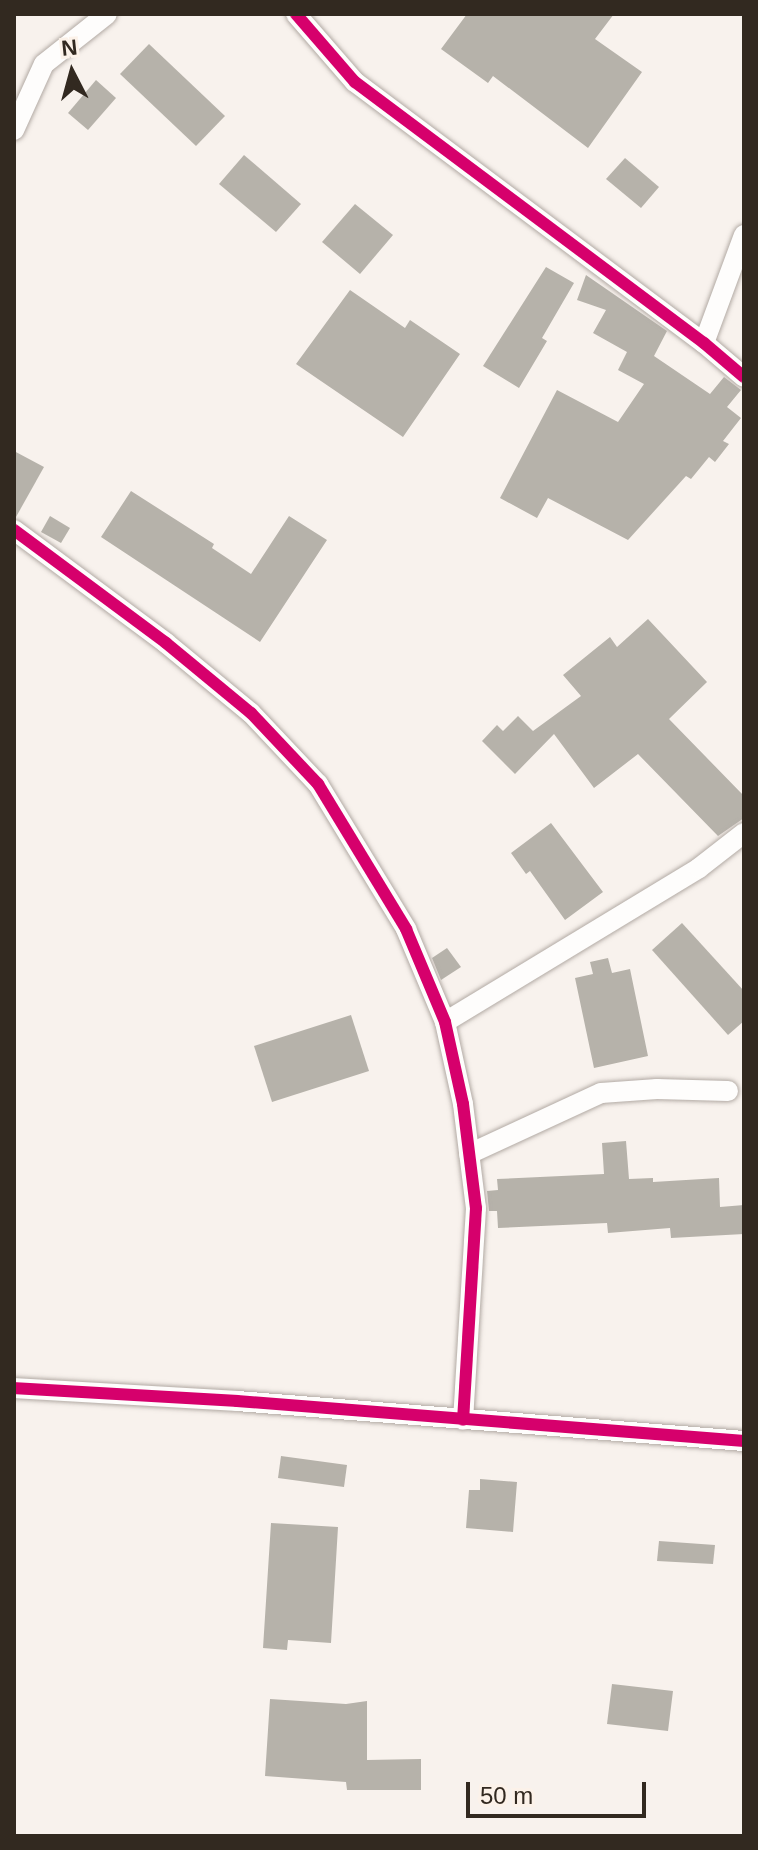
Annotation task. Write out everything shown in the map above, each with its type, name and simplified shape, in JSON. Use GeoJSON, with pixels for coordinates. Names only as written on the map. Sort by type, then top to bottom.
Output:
{"type":"FeatureCollection","features":[{"type":"Feature","properties":{"kind":"street"},"geometry":{"type":"LineString","coordinates":[[14,130],[44,64],[107,14]]}},
{"type":"Feature","properties":{"kind":"street"},"geometry":{"type":"LineString","coordinates":[[296,14],[355,82],[704,343],[744,377]]}},
{"type":"Feature","properties":{"kind":"street"},"geometry":{"type":"LineString","coordinates":[[704,343],[744,235]]}},
{"type":"Feature","properties":{"kind":"street"},"geometry":{"type":"LineString","coordinates":[[14,530],[166,643],[251,713],[318,784],[406,929],[445,1022],[476,1208],[463,1420]]}},
{"type":"Feature","properties":{"kind":"street"},"geometry":{"type":"LineString","coordinates":[[445,1022],[699,868],[744,833]]}},
{"type":"Feature","properties":{"kind":"street"},"geometry":{"type":"LineString","coordinates":[[469,1154],[601,1093],[657,1089],[728,1091]]}},
{"type":"Feature","properties":{"kind":"street"},"geometry":{"type":"LineString","coordinates":[[14,1388],[237,1401],[744,1441]]}},
{"type":"Feature","properties":{"kind":"building"},"geometry":{"type":"Polygon","coordinates":[[[467,14],[614,14],[595,39],[642,72],[588,148],[493,76],[488,83],[441,49],[467,14]]]}},
{"type":"Feature","properties":{"kind":"building"},"geometry":{"type":"Polygon","coordinates":[[[149,44],[225,116],[196,146],[120,74],[149,44]]]}},
{"type":"Feature","properties":{"kind":"building"},"geometry":{"type":"Polygon","coordinates":[[[96,80],[116,98],[88,130],[68,113],[96,80]]]}},
{"type":"Feature","properties":{"kind":"building"},"geometry":{"type":"Polygon","coordinates":[[[244,155],[301,204],[276,232],[219,184],[244,155]]]}},
{"type":"Feature","properties":{"kind":"building"},"geometry":{"type":"Polygon","coordinates":[[[625,158],[659,187],[641,208],[606,179],[625,158]]]}},
{"type":"Feature","properties":{"kind":"building"},"geometry":{"type":"Polygon","coordinates":[[[355,204],[393,235],[360,274],[322,242],[355,204]]]}},
{"type":"Feature","properties":{"kind":"building"},"geometry":{"type":"Polygon","coordinates":[[[546,267],[574,283],[542,338],[547,341],[519,388],[483,366],[546,267]]]}},
{"type":"Feature","properties":{"kind":"building"},"geometry":{"type":"Polygon","coordinates":[[[586,275],[667,331],[654,356],[710,394],[724,377],[741,390],[727,407],[741,418],[723,441],[729,444],[715,462],[709,457],[691,479],[686,476],[628,540],[548,498],[537,518],[500,498],[557,390],[618,422],[644,384],[618,370],[627,352],[593,333],[606,310],[577,300],[586,275]]]}},
{"type":"Feature","properties":{"kind":"building"},"geometry":{"type":"Polygon","coordinates":[[[350,290],[405,328],[410,320],[460,354],[403,437],[296,364],[350,290]]]}},
{"type":"Feature","properties":{"kind":"building"},"geometry":{"type":"Polygon","coordinates":[[[14,451],[44,467],[16,517],[14,517],[14,451]]]}},
{"type":"Feature","properties":{"kind":"building"},"geometry":{"type":"Polygon","coordinates":[[[131,491],[214,544],[212,548],[251,574],[289,516],[327,540],[260,642],[101,537],[131,491]]]}},
{"type":"Feature","properties":{"kind":"building"},"geometry":{"type":"Polygon","coordinates":[[[50,516],[70,528],[61,543],[41,532],[50,516]]]}},
{"type":"Feature","properties":{"kind":"building"},"geometry":{"type":"Polygon","coordinates":[[[648,619],[707,682],[669,719],[744,796],[744,818],[718,836],[638,754],[594,788],[554,734],[515,774],[482,741],[497,725],[503,731],[518,716],[533,731],[581,696],[563,675],[610,637],[617,647],[648,619]]]}},
{"type":"Feature","properties":{"kind":"building"},"geometry":{"type":"Polygon","coordinates":[[[551,823],[603,892],[565,920],[530,871],[526,874],[511,853],[551,823]]]}},
{"type":"Feature","properties":{"kind":"building"},"geometry":{"type":"Polygon","coordinates":[[[682,923],[744,991],[744,1021],[728,1035],[652,950],[682,923]]]}},
{"type":"Feature","properties":{"kind":"building"},"geometry":{"type":"Polygon","coordinates":[[[447,948],[461,967],[441,980],[432,958],[447,948]]]}},
{"type":"Feature","properties":{"kind":"building"},"geometry":{"type":"Polygon","coordinates":[[[608,958],[612,973],[630,969],[648,1056],[594,1068],[575,978],[593,974],[590,962],[608,958]]]}},
{"type":"Feature","properties":{"kind":"building"},"geometry":{"type":"Polygon","coordinates":[[[351,1015],[369,1071],[272,1102],[254,1046],[351,1015]]]}},
{"type":"Feature","properties":{"kind":"building"},"geometry":{"type":"Polygon","coordinates":[[[626,1141],[629,1179],[653,1178],[653,1182],[719,1178],[720,1207],[744,1205],[744,1234],[671,1238],[670,1228],[608,1233],[607,1223],[498,1228],[497,1211],[489,1211],[487,1191],[498,1190],[497,1179],[604,1174],[602,1143],[626,1141]]]}},
{"type":"Feature","properties":{"kind":"building"},"geometry":{"type":"Polygon","coordinates":[[[281,1456],[347,1465],[344,1487],[278,1478],[281,1456]]]}},
{"type":"Feature","properties":{"kind":"building"},"geometry":{"type":"Polygon","coordinates":[[[480,1479],[517,1482],[513,1532],[466,1528],[469,1490],[480,1490],[480,1479]]]}},
{"type":"Feature","properties":{"kind":"building"},"geometry":{"type":"Polygon","coordinates":[[[271,1523],[338,1527],[331,1643],[288,1640],[287,1650],[263,1648],[271,1523]]]}},
{"type":"Feature","properties":{"kind":"building"},"geometry":{"type":"Polygon","coordinates":[[[659,1541],[715,1545],[713,1564],[657,1561],[659,1541]]]}},
{"type":"Feature","properties":{"kind":"building"},"geometry":{"type":"Polygon","coordinates":[[[612,1684],[673,1691],[668,1731],[607,1724],[612,1684]]]}},
{"type":"Feature","properties":{"kind":"building"},"geometry":{"type":"Polygon","coordinates":[[[270,1699],[346,1704],[367,1701],[367,1760],[421,1759],[421,1790],[347,1790],[346,1782],[265,1776],[270,1699]]]}},
{"type":"Feature","properties":{"kind":"cycle path"},"geometry":{"type":"LineString","coordinates":[[296,14],[355,82],[704,343],[744,377]]}},
{"type":"Feature","properties":{"kind":"cycle path"},"geometry":{"type":"LineString","coordinates":[[14,530],[166,643],[251,713],[318,784],[406,929],[445,1022],[463,1104],[476,1208],[463,1420]]}},
{"type":"Feature","properties":{"kind":"cycle path"},"geometry":{"type":"LineString","coordinates":[[14,1388],[237,1401],[744,1441]]}}]}
